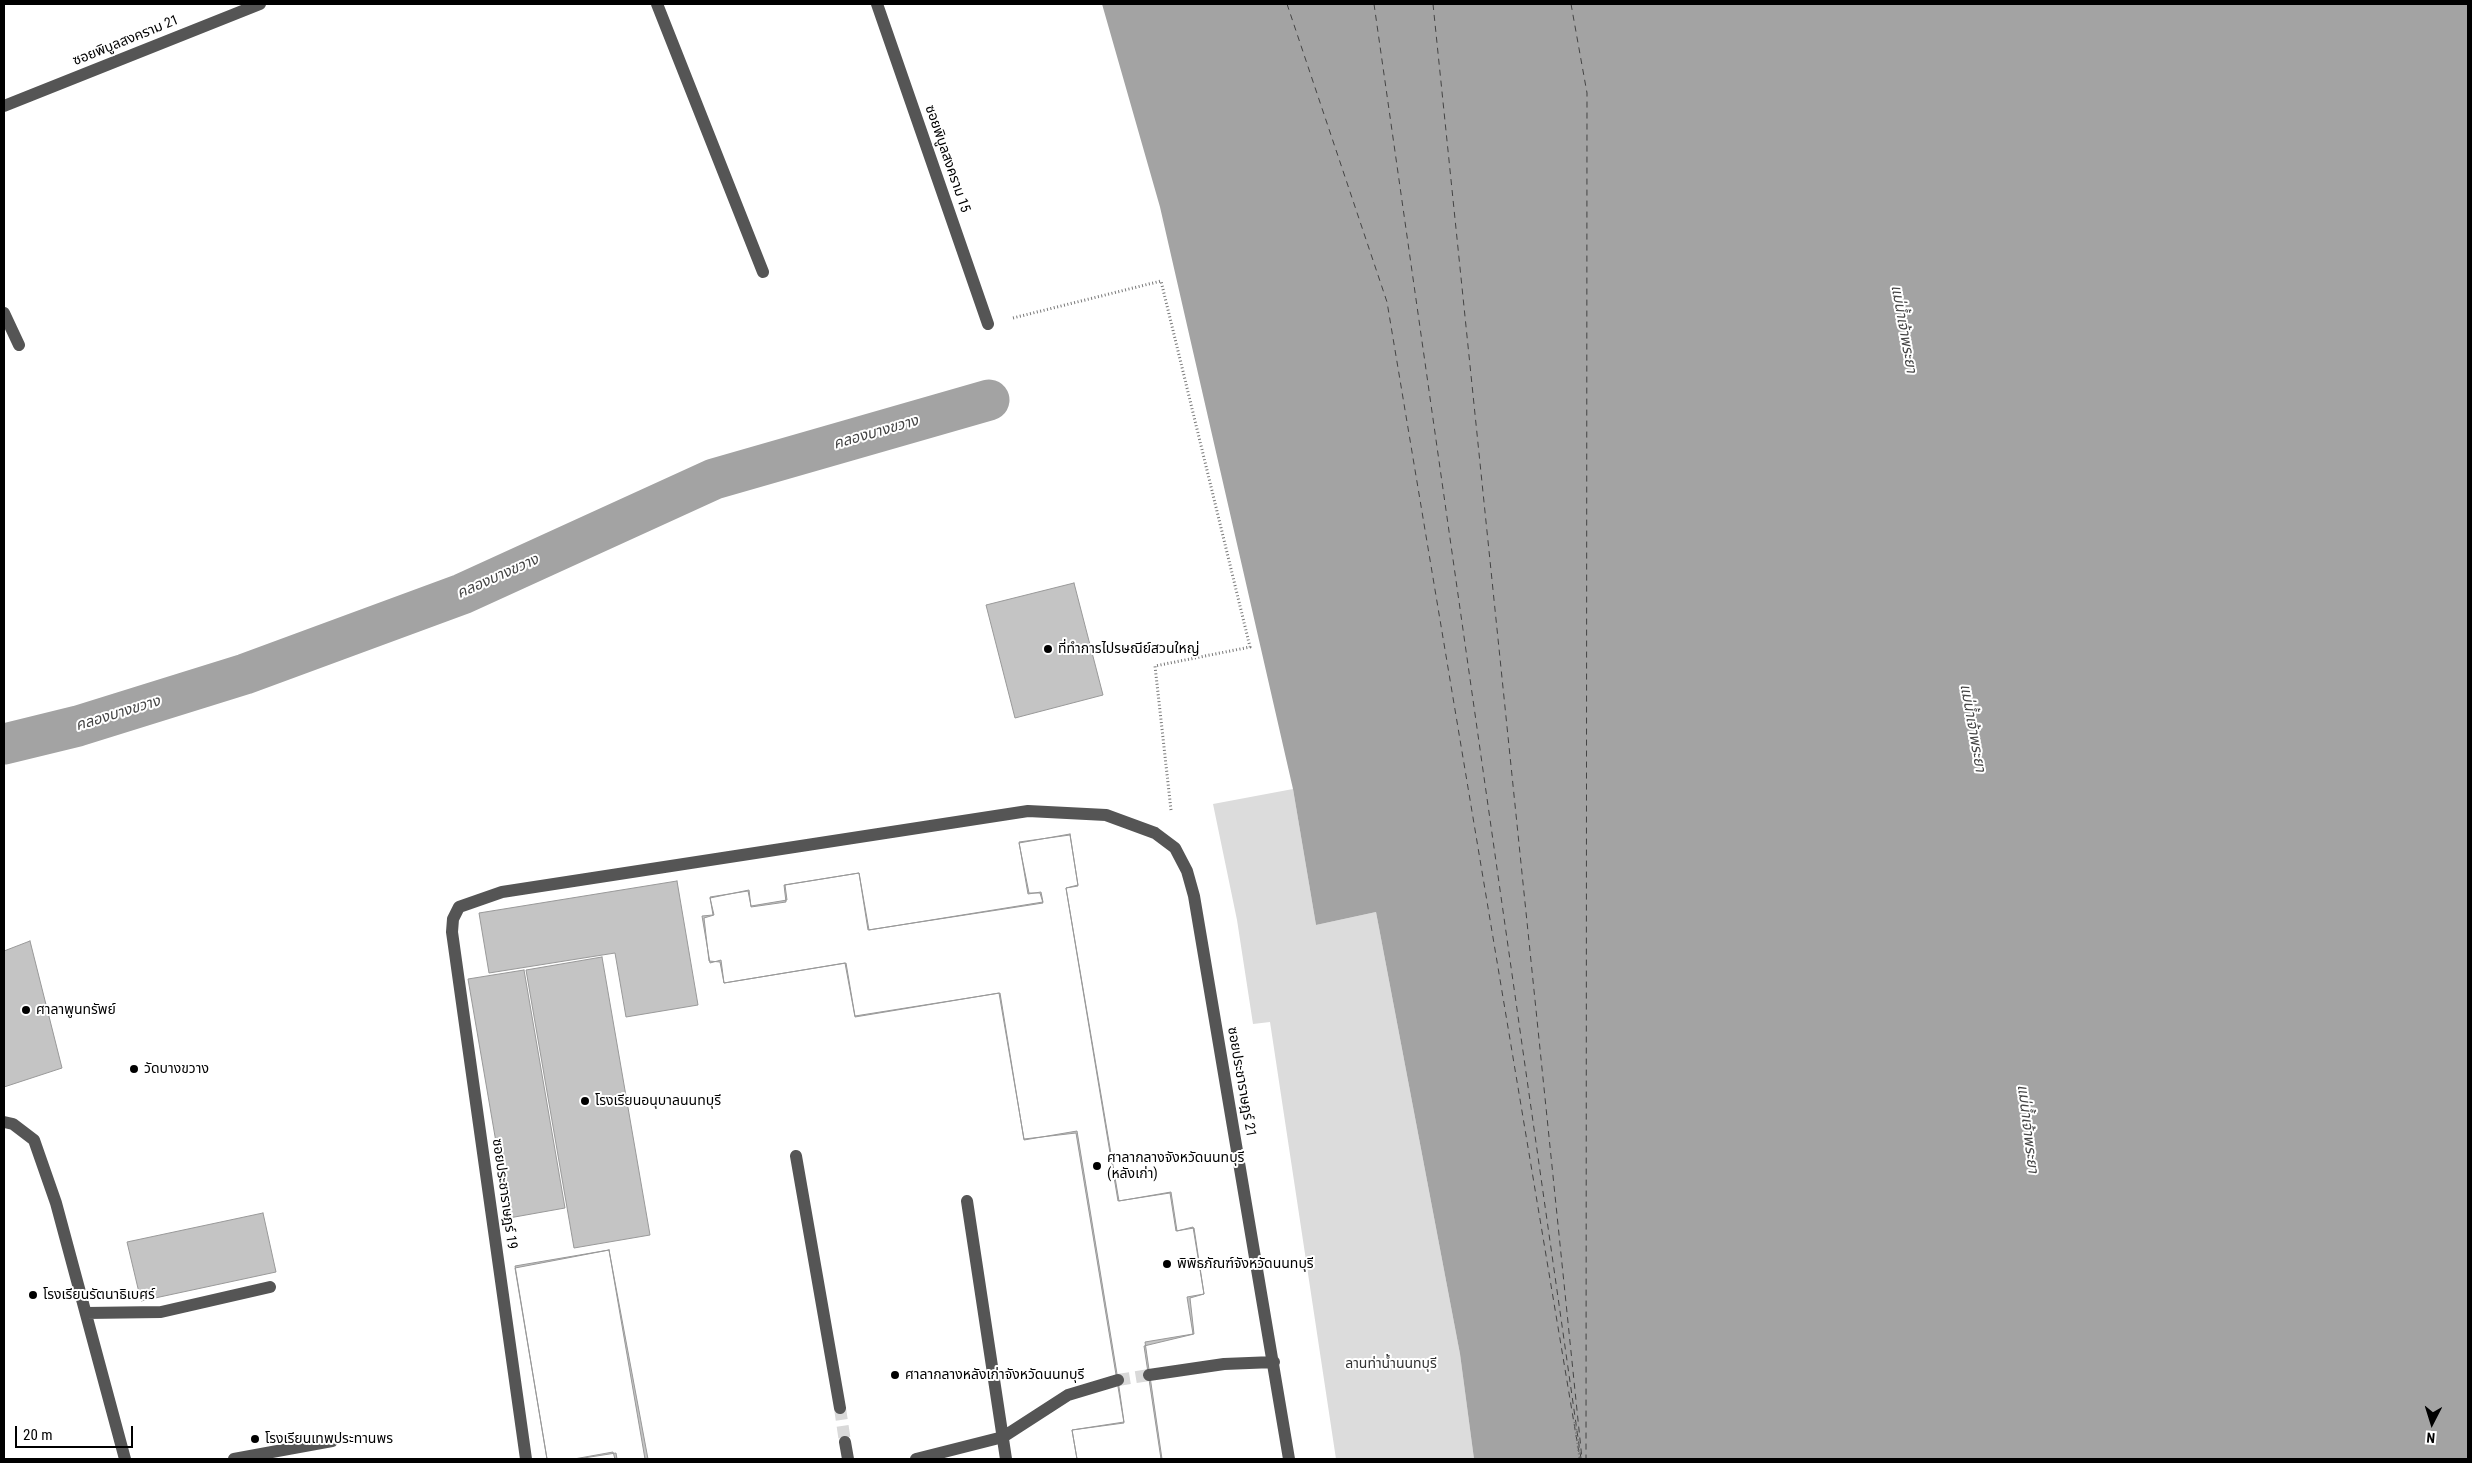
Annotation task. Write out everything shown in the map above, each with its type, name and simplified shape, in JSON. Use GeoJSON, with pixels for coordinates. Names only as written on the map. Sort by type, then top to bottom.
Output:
{"type":"FeatureCollection","features":[{"type":"Feature","properties":{"kind":"street","name":"ซอยพิบูลสงคราม 21"},"geometry":{"type":"LineString","coordinates":[[4,106],[260,4]]}},
{"type":"Feature","properties":{"kind":"street"},"geometry":{"type":"LineString","coordinates":[[657,4],[763,272]]}},
{"type":"Feature","properties":{"kind":"street","name":"ซอยพิบูลสงคราม 15"},"geometry":{"type":"LineString","coordinates":[[877,4],[988,324]]}},
{"type":"Feature","properties":{"kind":"street"},"geometry":{"type":"LineString","coordinates":[[4,312],[19,345]]}},
{"type":"Feature","properties":{"kind":"street","name":"ซอยประชาราษฎร์ 21"},"geometry":{"type":"LineString","coordinates":[[452,932],[453,918],[459,907],[502,892],[1028,811],[1106,815],[1155,833],[1175,848],[1187,872],[1194,896],[1289,1459]]}},
{"type":"Feature","properties":{"kind":"street","name":"ซอยประชาราษฎร์ 19"},"geometry":{"type":"LineString","coordinates":[[452,932],[526,1459]]}},
{"type":"Feature","properties":{"kind":"street"},"geometry":{"type":"LineString","coordinates":[[4,1122],[13,1124],[34,1140],[56,1203],[126,1459]]}},
{"type":"Feature","properties":{"kind":"street"},"geometry":{"type":"LineString","coordinates":[[796,1156],[840,1408]]}},
{"type":"Feature","properties":{"kind":"street"},"geometry":{"type":"LineString","coordinates":[[967,1200],[1006,1459]]}},
{"type":"Feature","properties":{"kind":"street"},"geometry":{"type":"LineString","coordinates":[[86,1313],[161,1312],[270,1287]]}},
{"type":"Feature","properties":{"kind":"street"},"geometry":{"type":"LineString","coordinates":[[1150,1375],[1224,1364],[1274,1362]]}},
{"type":"Feature","properties":{"kind":"street"},"geometry":{"type":"LineString","coordinates":[[923,1459],[1003,1438],[1068,1395],[1118,1380]]}},
{"type":"Feature","properties":{"kind":"street"},"geometry":{"type":"LineString","coordinates":[[234,1459],[332,1440]]}},
{"type":"Feature","properties":{"kind":"street"},"geometry":{"type":"LineString","coordinates":[[845,1442],[848,1459]]}},
{"type":"Feature","properties":{"kind":"path"},"geometry":{"type":"LineString","coordinates":[[988,324],[1160,281],[1250,647],[1155,666],[1175,848]]}},
{"type":"Feature","properties":{"kind":"path"},"geometry":{"type":"LineString","coordinates":[[1575,1422],[1580,1459]]}},
{"type":"Feature","properties":{"kind":"green space","name":"ลานท่าน้ำนนทบุรี"},"geometry":{"type":"Polygon","coordinates":[[[1293,789],[1316,925],[1376,912],[1460,1354],[1474,1459],[1336,1459],[1270,1022],[1253,1024],[1237,920],[1213,804],[1293,789]]]}},
{"type":"Feature","properties":{"kind":"water","name":"แม่น้ำเจ้าพระยา"},"geometry":{"type":"Polygon","coordinates":[[[1102,4],[2468,4],[2468,1459],[1474,1459],[1460,1354],[1376,912],[1316,925],[1293,789],[1160,207],[1102,4]]]}},
{"type":"Feature","properties":{"kind":"building"},"geometry":{"type":"Polygon","coordinates":[[[1074,583],[1103,695],[1015,718],[986,605],[1074,583]]]}},
{"type":"Feature","properties":{"kind":"building","name":"ศาลากลางจังหวัดนนทบุรี (หลังเก่า)"},"geometry":{"type":"Polygon","coordinates":[[[1070,834],[1078,886],[1066,888],[1119,1201],[1171,1192],[1177,1231],[1193,1227],[1204,1294],[1190,1298],[1194,1334],[1144,1346],[1161,1459],[1077,1459],[1072,1430],[1124,1423],[1076,1133],[1024,1139],[999,993],[855,1017],[845,963],[724,983],[720,962],[709,961],[704,918],[714,915],[710,898],[749,890],[751,907],[786,902],[784,885],[859,873],[868,930],[1043,903],[1040,893],[1029,893],[1019,843],[1070,834]]]}},
{"type":"Feature","properties":{"kind":"building","name":"ศาลากลางจังหวัดนนทบุรี (หลังเก่า)"},"geometry":{"type":"Polygon","coordinates":[[[1070,835],[1078,885],[1066,888],[1118,1201],[1170,1193],[1176,1231],[1194,1228],[1204,1294],[1187,1297],[1193,1334],[1145,1342],[1162,1459],[1077,1459],[1072,1430],[1124,1422],[1077,1131],[1024,1140],[1000,993],[855,1016],[846,963],[724,983],[721,960],[710,963],[702,916],[713,915],[710,897],[748,891],[751,906],[787,900],[785,885],[859,873],[869,930],[1043,902],[1041,892],[1028,894],[1019,842],[1070,835]]]}},
{"type":"Feature","properties":{"kind":"building"},"geometry":{"type":"Polygon","coordinates":[[[677,881],[698,1005],[626,1017],[615,953],[489,973],[479,913],[677,881]]]}},
{"type":"Feature","properties":{"kind":"building","name":"ศาลาพูนทรัพย์"},"geometry":{"type":"Polygon","coordinates":[[[30,941],[62,1068],[4,1087],[4,951],[30,941]]]}},
{"type":"Feature","properties":{"kind":"building"},"geometry":{"type":"Polygon","coordinates":[[[602,957],[650,1235],[574,1248],[526,970],[602,957]]]}},
{"type":"Feature","properties":{"kind":"building"},"geometry":{"type":"Polygon","coordinates":[[[524,970],[565,1208],[509,1218],[468,979],[524,970]]]}},
{"type":"Feature","properties":{"kind":"building"},"geometry":{"type":"Polygon","coordinates":[[[263,1213],[276,1272],[141,1301],[127,1242],[263,1213]]]}},
{"type":"Feature","properties":{"kind":"building"},"geometry":{"type":"Polygon","coordinates":[[[609,1250],[648,1459],[615,1459],[613,1452],[574,1459],[547,1459],[515,1268],[609,1250]]]}},
{"type":"Feature","properties":{"kind":"building"},"geometry":{"type":"Polygon","coordinates":[[[609,1250],[645,1459],[617,1459],[616,1453],[577,1459],[547,1459],[515,1266],[609,1250]]]}},
{"type":"Feature","properties":{"kind":"waterway","name":"คลองบางขวาง"},"geometry":{"type":"LineString","coordinates":[[4,744],[78,726],[245,674],[462,594],[714,479],[989,400]]}},
{"type":"Feature","properties":{"kind":"ferry route"},"geometry":{"type":"LineString","coordinates":[[1287,4],[1387,302],[1580,1459]]}},
{"type":"Feature","properties":{"kind":"ferry route"},"geometry":{"type":"LineString","coordinates":[[1374,4],[1581,1459]]}},
{"type":"Feature","properties":{"kind":"ferry route"},"geometry":{"type":"LineString","coordinates":[[1433,4],[1582,1459]]}},
{"type":"Feature","properties":{"kind":"ferry route"},"geometry":{"type":"LineString","coordinates":[[1571,4],[1587,93],[1586,1459]]}},
{"type":"Feature","properties":{"kind":"tunnel"},"geometry":{"type":"LineString","coordinates":[[1118,1380],[1149,1375]]}},
{"type":"Feature","properties":{"kind":"tunnel"},"geometry":{"type":"LineString","coordinates":[[840,1408],[845,1442]]}},
{"type":"Feature","properties":{"kind":"place","name":"ที่ทำการไปรษณีย์สวนใหญ่"},"geometry":{"type":"Point","coordinates":[1048,649]}},
{"type":"Feature","properties":{"kind":"place","name":"ศาลาพูนทรัพย์"},"geometry":{"type":"Point","coordinates":[26,1010]}},
{"type":"Feature","properties":{"kind":"place","name":"วัดบางขวาง"},"geometry":{"type":"Point","coordinates":[134,1069]}},
{"type":"Feature","properties":{"kind":"place","name":"โรงเรียนอนุบาลนนทบุรี"},"geometry":{"type":"Point","coordinates":[585,1101]}},
{"type":"Feature","properties":{"kind":"place","name":"ศาลากลางจังหวัดนนทบุรี (หลังเก่า)"},"geometry":{"type":"Point","coordinates":[1097,1166]}},
{"type":"Feature","properties":{"kind":"place","name":"พิพิธภัณฑ์จังหวัดนนทบุรี"},"geometry":{"type":"Point","coordinates":[1167,1264]}},
{"type":"Feature","properties":{"kind":"place","name":"โรงเรียนรัตนาธิเบศร์"},"geometry":{"type":"Point","coordinates":[33,1295]}},
{"type":"Feature","properties":{"kind":"place","name":"ศาลากลางหลังเก่าจังหวัดนนทบุรี"},"geometry":{"type":"Point","coordinates":[895,1375]}},
{"type":"Feature","properties":{"kind":"place","name":"โรงเรียนเทพประทานพร"},"geometry":{"type":"Point","coordinates":[255,1439]}}]}
